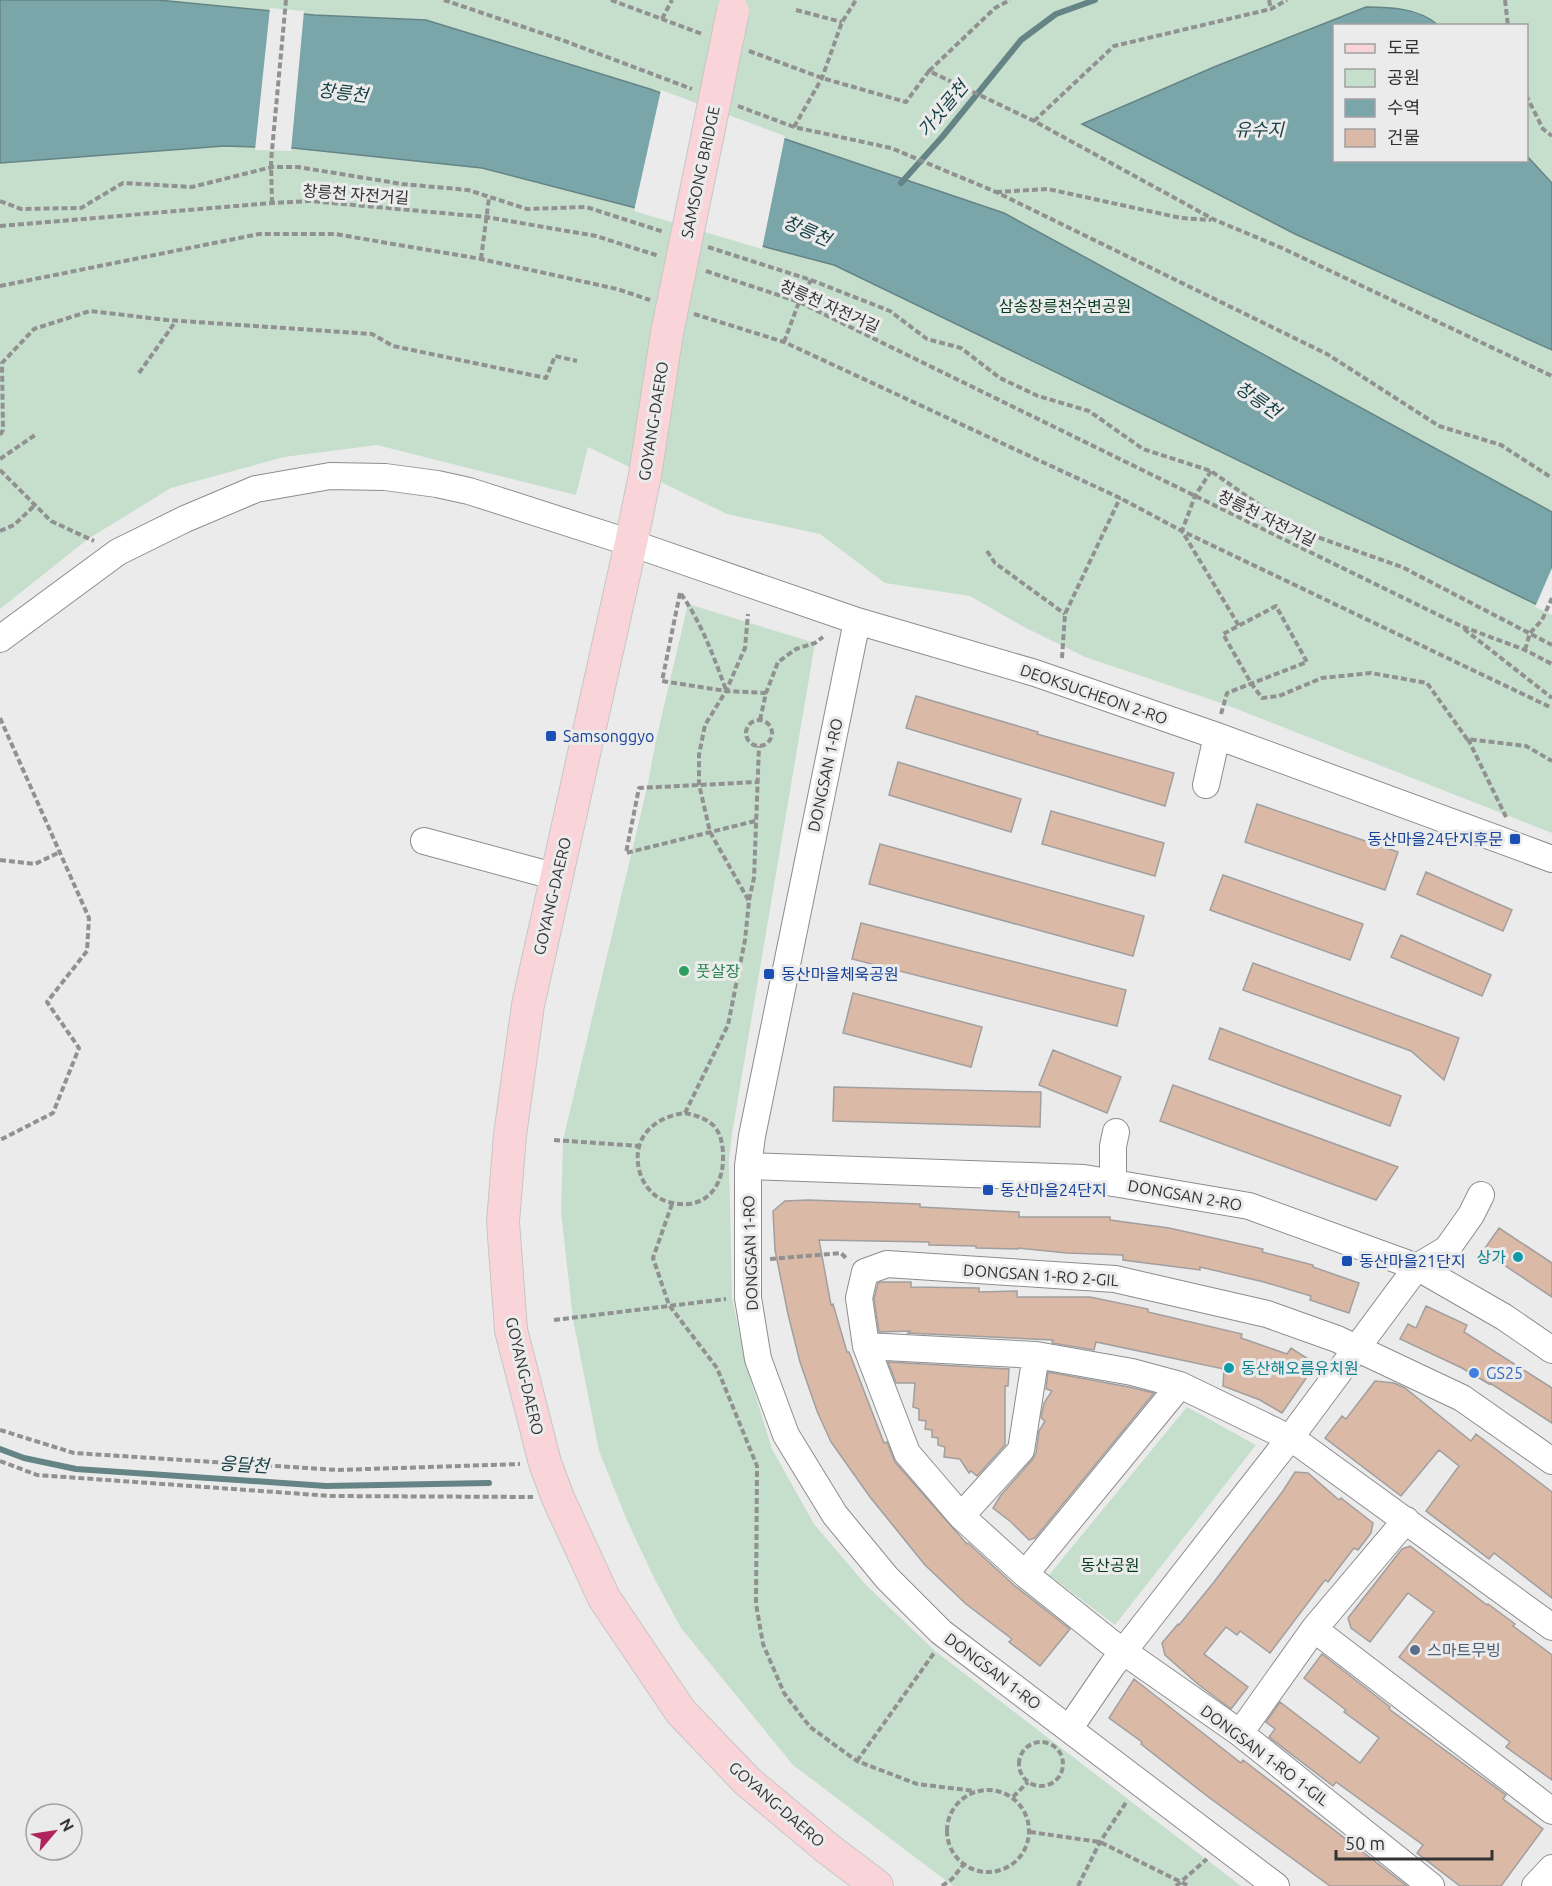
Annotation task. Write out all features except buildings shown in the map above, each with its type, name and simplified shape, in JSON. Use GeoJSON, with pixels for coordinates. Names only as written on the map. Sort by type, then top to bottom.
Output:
{"type":"FeatureCollection","features":[{"type":"Feature","properties":{"kind":"main road","name":"SAMSONG BRIDGE"},"geometry":{"type":"LineString","coordinates":[[676,322],[734,6]]}},
{"type":"Feature","properties":{"kind":"main road","name":"GOYANG-DAERO"},"geometry":{"type":"LineString","coordinates":[[676,322],[631,543],[528,1005],[510,1135],[503,1222],[512,1330],[545,1463],[558,1498],[604,1598],[681,1712],[747,1781],[827,1848],[878,1886]]}},
{"type":"Feature","properties":{"kind":"street","name":"DEOKSUCHEON 2-RO"},"geometry":{"type":"LineString","coordinates":[[0,639],[118,552],[185,519],[256,489],[330,476],[385,477],[437,483],[469,491],[631,543],[857,621],[1219,725],[1552,859]]}},
{"type":"Feature","properties":{"kind":"street","name":"DONGSAN 1-RO"},"geometry":{"type":"LineString","coordinates":[[857,621],[752,1136],[748,1166],[748,1298],[758,1359],[786,1435],[836,1515],[887,1578],[941,1632],[1276,1886]]}},
{"type":"Feature","properties":{"kind":"street"},"geometry":{"type":"LineString","coordinates":[[1206,785],[1219,725]]}},
{"type":"Feature","properties":{"kind":"street"},"geometry":{"type":"LineString","coordinates":[[424,841],[557,877]]}},
{"type":"Feature","properties":{"kind":"street"},"geometry":{"type":"LineString","coordinates":[[1113,1183],[1113,1146],[1116,1132]]}},
{"type":"Feature","properties":{"kind":"street","name":"DONGSAN 2-RO"},"geometry":{"type":"LineString","coordinates":[[748,1166],[1084,1178],[1249,1206],[1417,1267],[1504,1317],[1552,1350]]}},
{"type":"Feature","properties":{"kind":"street"},"geometry":{"type":"LineString","coordinates":[[1069,1729],[1124,1652],[1290,1438],[1417,1267],[1447,1249],[1471,1215],[1481,1195]]}},
{"type":"Feature","properties":{"kind":"street","name":"DONGSAN 1-RO 2-GIL"},"geometry":{"type":"LineString","coordinates":[[865,1272],[887,1264],[1115,1279],[1267,1314],[1337,1339],[1355,1349]]}},
{"type":"Feature","properties":{"kind":"street"},"geometry":{"type":"LineString","coordinates":[[865,1272],[859,1298],[866,1346],[907,1453],[961,1516],[1025,1574],[1124,1652]]}},
{"type":"Feature","properties":{"kind":"street"},"geometry":{"type":"LineString","coordinates":[[866,1346],[1036,1355],[1132,1372],[1180,1385],[1290,1438],[1552,1627]]}},
{"type":"Feature","properties":{"kind":"street"},"geometry":{"type":"LineString","coordinates":[[1355,1349],[1462,1398],[1552,1461]]}},
{"type":"Feature","properties":{"kind":"street"},"geometry":{"type":"LineString","coordinates":[[961,1516],[1021,1450],[1036,1355]]}},
{"type":"Feature","properties":{"kind":"street"},"geometry":{"type":"LineString","coordinates":[[1025,1574],[1180,1385]]}},
{"type":"Feature","properties":{"kind":"street"},"geometry":{"type":"LineString","coordinates":[[1240,1733],[1314,1629],[1406,1520]]}},
{"type":"Feature","properties":{"kind":"street"},"geometry":{"type":"LineString","coordinates":[[1314,1629],[1552,1811]]}},
{"type":"Feature","properties":{"kind":"street","name":"DONGSAN 1-RO 1-GIL"},"geometry":{"type":"LineString","coordinates":[[1124,1652],[1240,1733],[1431,1886]]}},
{"type":"Feature","properties":{"kind":"street"},"geometry":{"type":"LineString","coordinates":[[1535,1886],[1552,1868]]}},
{"type":"Feature","properties":{"kind":"path"},"geometry":{"type":"LineString","coordinates":[[272,203],[271,164],[286,0]]}},
{"type":"Feature","properties":{"kind":"path"},"geometry":{"type":"LineString","coordinates":[[444,0],[562,40],[694,90]]}},
{"type":"Feature","properties":{"kind":"path"},"geometry":{"type":"LineString","coordinates":[[611,0],[705,35]]}},
{"type":"Feature","properties":{"kind":"path"},"geometry":{"type":"LineString","coordinates":[[662,19],[672,0]]}},
{"type":"Feature","properties":{"kind":"path"},"geometry":{"type":"LineString","coordinates":[[794,127],[822,78],[842,22],[856,0]]}},
{"type":"Feature","properties":{"kind":"path"},"geometry":{"type":"LineString","coordinates":[[747,50],[822,78],[906,102],[929,71],[995,8],[1010,0]]}},
{"type":"Feature","properties":{"kind":"path"},"geometry":{"type":"LineString","coordinates":[[1269,0],[1271,9]]}},
{"type":"Feature","properties":{"kind":"path"},"geometry":{"type":"LineString","coordinates":[[1034,121],[1114,46],[1271,9],[1287,0]]}},
{"type":"Feature","properties":{"kind":"path"},"geometry":{"type":"LineString","coordinates":[[1505,0],[1508,24]]}},
{"type":"Feature","properties":{"kind":"path"},"geometry":{"type":"LineString","coordinates":[[796,10],[842,22]]}},
{"type":"Feature","properties":{"kind":"path"},"geometry":{"type":"LineString","coordinates":[[929,71],[1034,121],[1215,220],[1282,248],[1552,376]]}},
{"type":"Feature","properties":{"kind":"path"},"geometry":{"type":"LineString","coordinates":[[1528,97],[1543,129],[1552,136]]}},
{"type":"Feature","properties":{"kind":"path"},"geometry":{"type":"LineString","coordinates":[[727,102],[794,127],[891,148],[996,192],[1327,354],[1439,426],[1502,445],[1552,478]]}},
{"type":"Feature","properties":{"kind":"path"},"geometry":{"type":"LineString","coordinates":[[0,201],[21,209],[81,208],[123,183],[192,187],[271,164],[402,184],[468,190],[527,209],[586,207],[665,233]]}},
{"type":"Feature","properties":{"kind":"path"},"geometry":{"type":"LineString","coordinates":[[996,192],[1048,189],[1181,218],[1215,220]]}},
{"type":"Feature","properties":{"kind":"path"},"geometry":{"type":"LineString","coordinates":[[482,259],[489,198]]}},
{"type":"Feature","properties":{"kind":"path","name":"창릉천 자전거길"},"geometry":{"type":"LineString","coordinates":[[0,226],[310,201],[486,217],[596,236],[664,258]]}},
{"type":"Feature","properties":{"kind":"path"},"geometry":{"type":"LineString","coordinates":[[0,286],[260,234],[335,234],[482,259],[651,300]]}},
{"type":"Feature","properties":{"kind":"path"},"geometry":{"type":"LineString","coordinates":[[699,244],[811,280],[890,311],[927,339],[961,348],[1000,378],[1038,396],[1089,411],[1143,449],[1211,471],[1292,528],[1402,567],[1552,645]]}},
{"type":"Feature","properties":{"kind":"path","name":"창릉천 자전거길"},"geometry":{"type":"LineString","coordinates":[[698,269],[799,302],[1461,626],[1525,650],[1552,664]]}},
{"type":"Feature","properties":{"kind":"path"},"geometry":{"type":"LineString","coordinates":[[784,342],[799,302],[811,280]]}},
{"type":"Feature","properties":{"kind":"path"},"geometry":{"type":"LineString","coordinates":[[0,435],[3,430],[2,363],[34,329],[90,311],[177,321],[372,334],[393,346],[546,378],[555,356],[577,361]]}},
{"type":"Feature","properties":{"kind":"path"},"geometry":{"type":"LineString","coordinates":[[139,373],[177,321]]}},
{"type":"Feature","properties":{"kind":"path"},"geometry":{"type":"LineString","coordinates":[[676,322],[784,342],[1120,498],[1182,531],[1552,708]]}},
{"type":"Feature","properties":{"kind":"path"},"geometry":{"type":"LineString","coordinates":[[0,459],[35,435]]}},
{"type":"Feature","properties":{"kind":"path"},"geometry":{"type":"LineString","coordinates":[[0,470],[51,521],[100,544]]}},
{"type":"Feature","properties":{"kind":"path"},"geometry":{"type":"LineString","coordinates":[[1182,531],[1195,496],[1211,471]]}},
{"type":"Feature","properties":{"kind":"path"},"geometry":{"type":"LineString","coordinates":[[1062,659],[1065,614],[1120,498]]}},
{"type":"Feature","properties":{"kind":"path"},"geometry":{"type":"LineString","coordinates":[[0,531],[14,525],[35,505]]}},
{"type":"Feature","properties":{"kind":"path"},"geometry":{"type":"LineString","coordinates":[[1182,531],[1239,626]]}},
{"type":"Feature","properties":{"kind":"path"},"geometry":{"type":"LineString","coordinates":[[987,551],[995,563],[1065,614]]}},
{"type":"Feature","properties":{"kind":"path"},"geometry":{"type":"LineString","coordinates":[[726,691],[714,657],[688,604],[680,593],[662,681],[726,691],[766,693]]}},
{"type":"Feature","properties":{"kind":"path"},"geometry":{"type":"LineString","coordinates":[[1525,650],[1530,633],[1542,621],[1552,598]]}},
{"type":"Feature","properties":{"kind":"path"},"geometry":{"type":"LineString","coordinates":[[1219,725],[1227,693],[1251,683],[1307,662],[1276,606],[1223,634],[1251,683],[1262,698],[1279,696],[1322,678],[1371,673],[1428,682],[1467,739],[1509,826]]}},
{"type":"Feature","properties":{"kind":"path"},"geometry":{"type":"LineString","coordinates":[[748,614],[745,648],[726,691],[705,725],[699,755],[699,784],[710,832],[749,901]]}},
{"type":"Feature","properties":{"kind":"path"},"geometry":{"type":"LineString","coordinates":[[1461,626],[1552,698]]}},
{"type":"Feature","properties":{"kind":"path"},"geometry":{"type":"LineString","coordinates":[[760,720],[766,693],[778,662],[796,649],[814,643],[823,636]]}},
{"type":"Feature","properties":{"kind":"path"},"geometry":{"type":"LineString","coordinates":[[0,718],[89,918],[87,951],[47,1002],[79,1048],[53,1113],[0,1140]]}},
{"type":"Feature","properties":{"kind":"path"},"geometry":{"type":"LineString","coordinates":[[760,720],[767,723],[771,731],[767,742],[759,746],[751,743],[746,732],[752,722],[760,720]]}},
{"type":"Feature","properties":{"kind":"path"},"geometry":{"type":"LineString","coordinates":[[1467,739],[1526,746],[1552,761]]}},
{"type":"Feature","properties":{"kind":"path"},"geometry":{"type":"LineString","coordinates":[[685,1113],[728,1025],[745,940],[754,878],[759,746]]}},
{"type":"Feature","properties":{"kind":"path"},"geometry":{"type":"LineString","coordinates":[[755,821],[626,853],[639,788],[758,782]]}},
{"type":"Feature","properties":{"kind":"path"},"geometry":{"type":"LineString","coordinates":[[0,860],[35,864],[60,852]]}},
{"type":"Feature","properties":{"kind":"path"},"geometry":{"type":"LineString","coordinates":[[685,1113],[699,1116],[712,1124],[721,1137],[723,1164],[720,1180],[714,1191],[702,1200],[688,1205],[672,1204],[659,1198],[640,1176],[637,1161],[639,1146],[645,1133],[656,1122],[670,1115],[685,1113]]}},
{"type":"Feature","properties":{"kind":"path"},"geometry":{"type":"LineString","coordinates":[[554,1140],[639,1146]]}},
{"type":"Feature","properties":{"kind":"path"},"geometry":{"type":"LineString","coordinates":[[672,1204],[653,1258],[669,1305],[717,1368],[757,1466],[756,1604],[763,1644],[784,1693],[810,1726],[857,1761],[917,1784],[975,1791],[988,1789],[1001,1791],[1013,1797],[1025,1812],[1030,1832],[1028,1844],[1022,1856],[1012,1865],[1001,1870],[988,1872],[975,1870],[955,1855],[949,1843],[947,1830],[949,1818],[955,1806],[975,1791]]}},
{"type":"Feature","properties":{"kind":"path"},"geometry":{"type":"LineString","coordinates":[[763,1259],[841,1254],[865,1272]]}},
{"type":"Feature","properties":{"kind":"path"},"geometry":{"type":"LineString","coordinates":[[554,1320],[732,1298]]}},
{"type":"Feature","properties":{"kind":"path"},"geometry":{"type":"LineString","coordinates":[[0,1430],[74,1453],[338,1470],[545,1463]]}},
{"type":"Feature","properties":{"kind":"path"},"geometry":{"type":"LineString","coordinates":[[0,1461],[37,1475],[331,1496],[558,1498]]}},
{"type":"Feature","properties":{"kind":"path"},"geometry":{"type":"LineString","coordinates":[[857,1761],[935,1651]]}},
{"type":"Feature","properties":{"kind":"path"},"geometry":{"type":"LineString","coordinates":[[1035,1743],[1049,1744],[1060,1753],[1062,1760],[1060,1774],[1055,1780],[1042,1786],[1028,1782],[1020,1770],[1020,1756],[1024,1750],[1035,1743]]}},
{"type":"Feature","properties":{"kind":"path"},"geometry":{"type":"LineString","coordinates":[[1013,1797],[1028,1782]]}},
{"type":"Feature","properties":{"kind":"path"},"geometry":{"type":"LineString","coordinates":[[1078,1886],[1100,1842],[1132,1795]]}},
{"type":"Feature","properties":{"kind":"path"},"geometry":{"type":"LineString","coordinates":[[1030,1832],[1100,1842],[1189,1886]]}},
{"type":"Feature","properties":{"kind":"path"},"geometry":{"type":"LineString","coordinates":[[1176,1886],[1210,1855]]}},
{"type":"Feature","properties":{"kind":"path"},"geometry":{"type":"LineString","coordinates":[[942,1886],[952,1879],[964,1864]]}},
{"type":"Feature","properties":{"kind":"green space","name":"삼송창릉천수변공원"},"geometry":{"type":"Polygon","coordinates":[[[0,0],[1552,0],[1552,833],[1224,704],[1085,657],[1022,626],[970,596],[885,583],[820,534],[727,514],[588,447],[576,495],[377,445],[284,457],[171,488],[88,539],[0,609],[0,0]]]}},
{"type":"Feature","properties":{"kind":"green space"},"geometry":{"type":"Polygon","coordinates":[[[688,604],[815,643],[729,1160],[732,1298],[745,1361],[772,1449],[814,1524],[866,1585],[935,1651],[1241,1886],[953,1886],[793,1765],[681,1628],[626,1518],[599,1451],[573,1319],[561,1212],[563,1140],[647,788],[688,604]]]}},
{"type":"Feature","properties":{"kind":"green space","name":"동산공원"},"geometry":{"type":"Polygon","coordinates":[[[1187,1407],[1256,1445],[1115,1625],[1049,1575],[1187,1407]]]}},
{"type":"Feature","properties":{"kind":"water","name":"창릉천"},"geometry":{"type":"Polygon","coordinates":[[[0,0],[158,0],[314,15],[426,20],[650,89],[785,139],[1004,213],[1552,512],[1552,612],[834,265],[632,207],[482,168],[293,148],[224,146],[0,163],[0,0]]]}},
{"type":"Feature","properties":{"kind":"water","name":"유수지"},"geometry":{"type":"Polygon","coordinates":[[[1366,7],[1394,8],[1413,12],[1437,24],[1333,24],[1333,162],[1528,162],[1528,157],[1552,183],[1552,350],[1295,234],[1082,124],[1214,67],[1366,7]]]}},
{"type":"Feature","properties":{"kind":"pier"},"geometry":{"type":"Polygon","coordinates":[[[270,8],[304,11],[291,151],[255,150],[270,8]]]}},
{"type":"Feature","properties":{"kind":"pier"},"geometry":{"type":"Polygon","coordinates":[[[661,90],[785,136],[762,249],[634,211],[661,90]]]}},
{"type":"Feature","properties":{"kind":"pier"},"geometry":{"type":"Polygon","coordinates":[[[1552,568],[1552,615],[1535,607],[1552,568]]]}},
{"type":"Feature","properties":{"kind":"waterway","name":"가싯골천"},"geometry":{"type":"LineString","coordinates":[[901,183],[943,136],[1021,40],[1056,14],[1095,0]]}},
{"type":"Feature","properties":{"kind":"waterway","name":"응달천"},"geometry":{"type":"LineString","coordinates":[[0,1449],[24,1458],[76,1469],[326,1486],[489,1483]]}},
{"type":"Feature","properties":{"kind":"place","name":"Samsonggyo"},"geometry":{"type":"Point","coordinates":[551,736]}},
{"type":"Feature","properties":{"kind":"place","name":"동산마을24단지후문"},"geometry":{"type":"Point","coordinates":[1515,839]}},
{"type":"Feature","properties":{"kind":"place","name":"풋살장"},"geometry":{"type":"Point","coordinates":[684,971]}},
{"type":"Feature","properties":{"kind":"place","name":"동산마을체욱공원"},"geometry":{"type":"Point","coordinates":[769,974]}},
{"type":"Feature","properties":{"kind":"place","name":"동산마을24단지"},"geometry":{"type":"Point","coordinates":[988,1190]}},
{"type":"Feature","properties":{"kind":"place","name":"상가"},"geometry":{"type":"Point","coordinates":[1518,1257]}},
{"type":"Feature","properties":{"kind":"place","name":"동산마을21단지"},"geometry":{"type":"Point","coordinates":[1347,1261]}},
{"type":"Feature","properties":{"kind":"place","name":"동산해오름유치원"},"geometry":{"type":"Point","coordinates":[1229,1368]}},
{"type":"Feature","properties":{"kind":"place","name":"GS25"},"geometry":{"type":"Point","coordinates":[1474,1373]}},
{"type":"Feature","properties":{"kind":"place","name":"스마트무빙"},"geometry":{"type":"Point","coordinates":[1415,1650]}}]}
